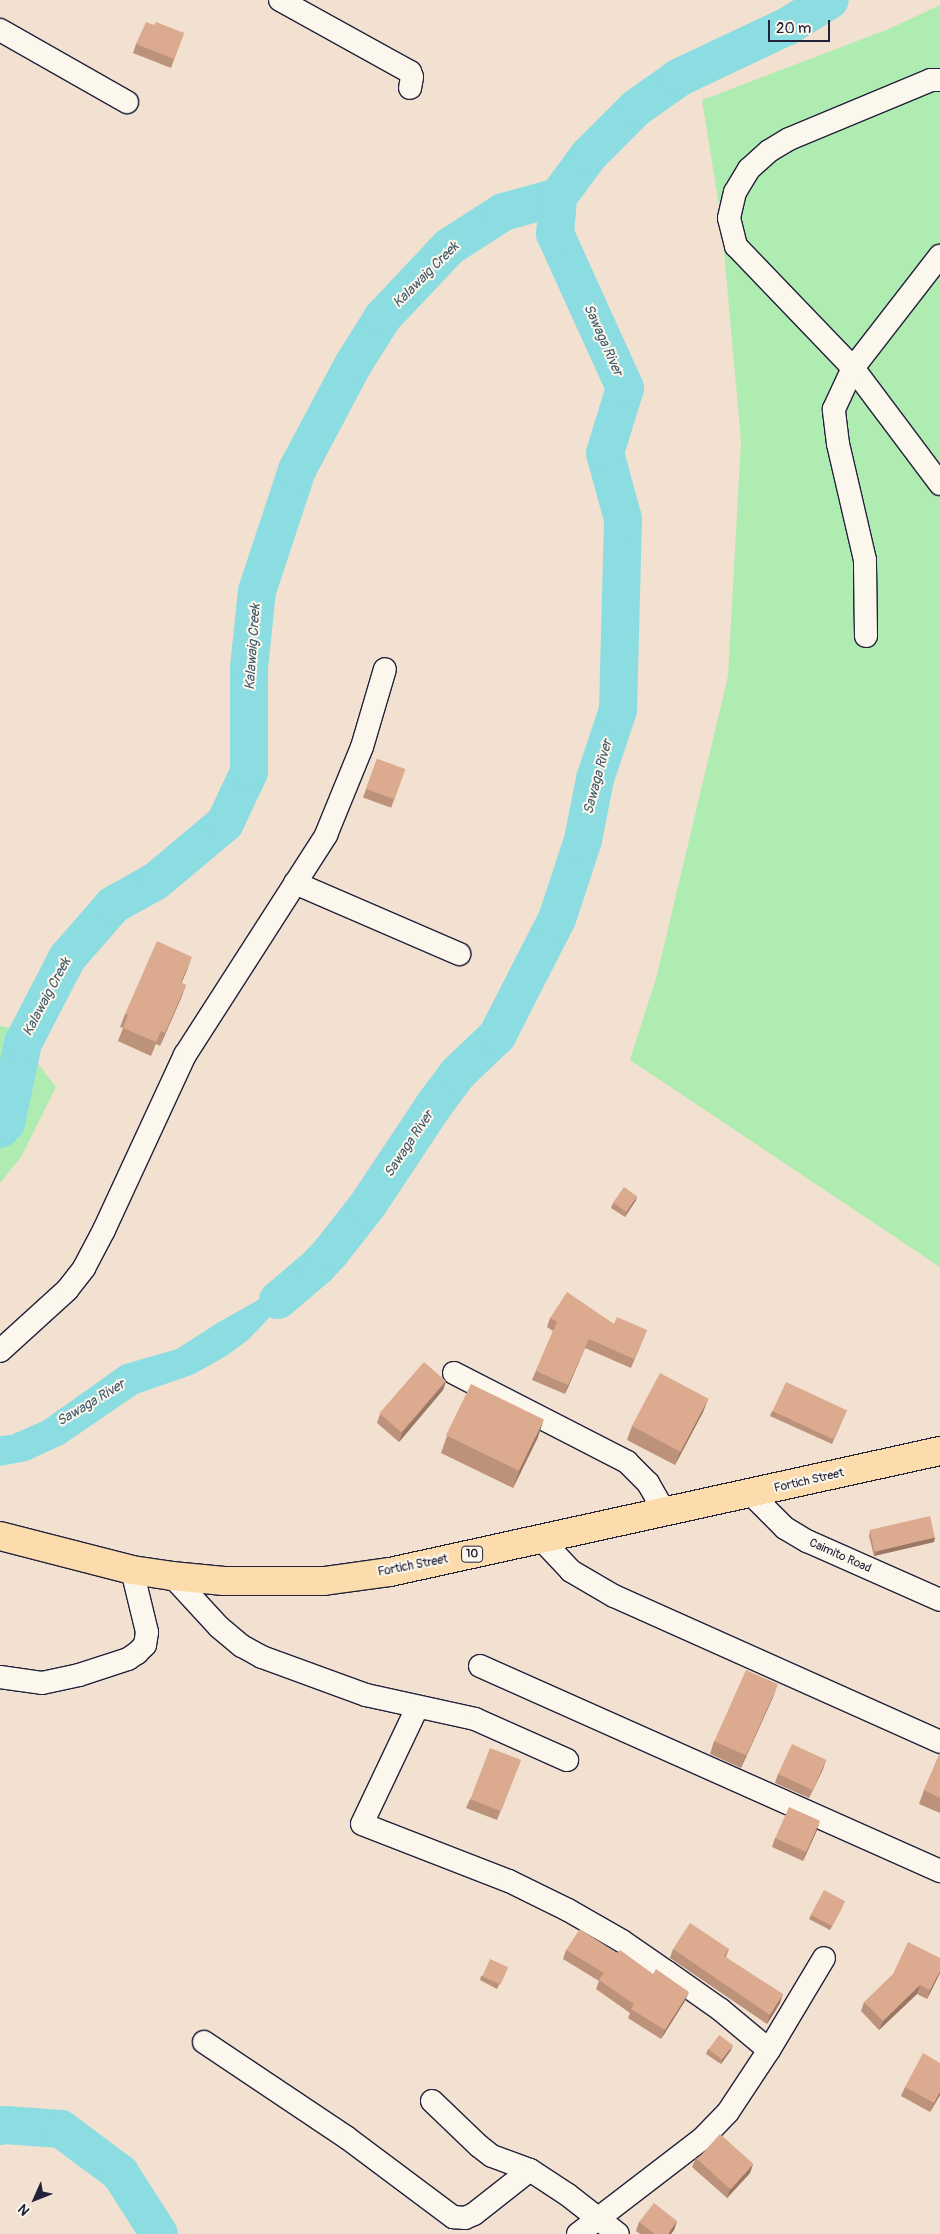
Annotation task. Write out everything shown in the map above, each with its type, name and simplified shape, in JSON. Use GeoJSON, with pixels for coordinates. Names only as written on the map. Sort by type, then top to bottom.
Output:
{"type":"FeatureCollection","features":[{"type":"Feature","properties":{"kind":"highway","name":"Fortich Street"},"geometry":{"type":"LineString","coordinates":[[0,1536],[132,1570],[172,1576],[224,1581],[324,1581],[390,1572],[666,1513],[940,1451]]}},
{"type":"Feature","properties":{"kind":"street"},"geometry":{"type":"LineString","coordinates":[[280,0],[410,72],[412,78],[410,88]]}},
{"type":"Feature","properties":{"kind":"street"},"geometry":{"type":"LineString","coordinates":[[0,30],[127,102]]}},
{"type":"Feature","properties":{"kind":"street"},"geometry":{"type":"LineString","coordinates":[[940,80],[931,80],[789,139],[769,151],[749,169],[735,192],[729,218],[736,246],[852,368],[940,484]]}},
{"type":"Feature","properties":{"kind":"street"},"geometry":{"type":"LineString","coordinates":[[866,636],[865,560],[838,444],[834,410],[852,368],[940,256]]}},
{"type":"Feature","properties":{"kind":"street"},"geometry":{"type":"LineString","coordinates":[[0,1350],[67,1290],[84,1268],[104,1230],[185,1055],[326,835],[338,811],[362,747],[385,669]]}},
{"type":"Feature","properties":{"kind":"street"},"geometry":{"type":"LineString","coordinates":[[295,883],[459,954]]}},
{"type":"Feature","properties":{"kind":"street"},"geometry":{"type":"LineString","coordinates":[[454,1373],[627,1462],[648,1483],[666,1513]]}},
{"type":"Feature","properties":{"kind":"street","name":"Caimito Road"},"geometry":{"type":"LineString","coordinates":[[751,1494],[785,1528],[807,1541],[940,1600]]}},
{"type":"Feature","properties":{"kind":"street"},"geometry":{"type":"LineString","coordinates":[[542,1539],[571,1570],[614,1596],[940,1742]]}},
{"type":"Feature","properties":{"kind":"street"},"geometry":{"type":"LineString","coordinates":[[0,1677],[42,1682],[79,1676],[128,1659],[137,1653],[145,1644],[147,1632],[132,1570]]}},
{"type":"Feature","properties":{"kind":"street"},"geometry":{"type":"LineString","coordinates":[[172,1576],[219,1627],[242,1646],[262,1657],[330,1684],[417,1708],[447,1711],[475,1719],[567,1760]]}},
{"type":"Feature","properties":{"kind":"street"},"geometry":{"type":"LineString","coordinates":[[480,1666],[940,1871]]}},
{"type":"Feature","properties":{"kind":"street"},"geometry":{"type":"LineString","coordinates":[[417,1708],[362,1824],[509,1881],[568,1910],[622,1941],[667,1972],[721,2010],[769,2050]]}},
{"type":"Feature","properties":{"kind":"street"},"geometry":{"type":"LineString","coordinates":[[578,2234],[702,2138],[728,2112],[769,2050],[824,1958]]}},
{"type":"Feature","properties":{"kind":"street"},"geometry":{"type":"LineString","coordinates":[[204,2042],[346,2137],[453,2217],[465,2218],[474,2214],[530,2170]]}},
{"type":"Feature","properties":{"kind":"street"},"geometry":{"type":"LineString","coordinates":[[432,2101],[492,2156],[530,2170],[600,2218],[618,2234]]}},
{"type":"Feature","properties":{"kind":"green space"},"geometry":{"type":"Polygon","coordinates":[[[940,5],[940,1267],[630,1060],[657,975],[728,676],[741,441],[721,218],[702,100],[891,28],[940,5]]]}},
{"type":"Feature","properties":{"kind":"green space"},"geometry":{"type":"Polygon","coordinates":[[[0,1026],[10,1028],[56,1087],[21,1157],[0,1183],[0,1026]]]}},
{"type":"Feature","properties":{"kind":"water"},"geometry":{"type":"Polygon","coordinates":[[[317,1267],[248,1340],[226,1356],[194,1374],[137,1394],[64,1444],[27,1461],[0,1466],[0,1436],[11,1435],[43,1421],[122,1365],[177,1349],[219,1322],[317,1267]]]}},
{"type":"Feature","properties":{"kind":"building"},"geometry":{"type":"Polygon","coordinates":[[[146,22],[154,25],[156,22],[184,33],[174,59],[136,44],[146,22]]]}},
{"type":"Feature","properties":{"kind":"building"},"geometry":{"type":"Polygon","coordinates":[[[377,759],[405,769],[394,799],[366,789],[377,759]]]}},
{"type":"Feature","properties":{"kind":"building"},"geometry":{"type":"Polygon","coordinates":[[[157,941],[192,957],[181,982],[186,985],[165,1033],[161,1031],[156,1042],[123,1028],[128,1015],[125,1014],[157,941]]]}},
{"type":"Feature","properties":{"kind":"building"},"geometry":{"type":"Polygon","coordinates":[[[624,1187],[637,1196],[626,1212],[613,1203],[624,1187]]]}},
{"type":"Feature","properties":{"kind":"building"},"geometry":{"type":"Polygon","coordinates":[[[567,1292],[614,1324],[617,1317],[647,1330],[634,1359],[589,1339],[568,1385],[536,1371],[557,1322],[550,1318],[567,1292]]]}},
{"type":"Feature","properties":{"kind":"building"},"geometry":{"type":"Polygon","coordinates":[[[424,1362],[446,1381],[401,1432],[379,1413],[424,1362]]]}},
{"type":"Feature","properties":{"kind":"building"},"geometry":{"type":"Polygon","coordinates":[[[660,1373],[709,1399],[680,1452],[632,1426],[660,1373]]]}},
{"type":"Feature","properties":{"kind":"building"},"geometry":{"type":"Polygon","coordinates":[[[786,1382],[847,1410],[833,1439],[772,1411],[786,1382]]]}},
{"type":"Feature","properties":{"kind":"building"},"geometry":{"type":"Polygon","coordinates":[[[471,1384],[544,1420],[519,1471],[446,1435],[471,1384]]]}},
{"type":"Feature","properties":{"kind":"building"},"geometry":{"type":"Polygon","coordinates":[[[930,1516],[935,1537],[875,1551],[870,1530],[930,1516]]]}},
{"type":"Feature","properties":{"kind":"building"},"geometry":{"type":"Polygon","coordinates":[[[746,1670],[778,1684],[746,1755],[714,1741],[746,1670]]]}},
{"type":"Feature","properties":{"kind":"building"},"geometry":{"type":"Polygon","coordinates":[[[792,1744],[826,1760],[812,1790],[778,1774],[792,1744]]]}},
{"type":"Feature","properties":{"kind":"building"},"geometry":{"type":"Polygon","coordinates":[[[490,1748],[521,1760],[501,1811],[470,1799],[490,1748]]]}},
{"type":"Feature","properties":{"kind":"building"},"geometry":{"type":"Polygon","coordinates":[[[940,1753],[940,1798],[924,1790],[940,1753]]]}},
{"type":"Feature","properties":{"kind":"building"},"geometry":{"type":"Polygon","coordinates":[[[789,1807],[820,1821],[806,1852],[775,1838],[789,1807]]]}},
{"type":"Feature","properties":{"kind":"building"},"geometry":{"type":"Polygon","coordinates":[[[824,1890],[845,1901],[832,1926],[811,1915],[824,1890]]]}},
{"type":"Feature","properties":{"kind":"building"},"geometry":{"type":"Polygon","coordinates":[[[690,1923],[729,1949],[724,1956],[783,1994],[770,2015],[673,1949],[690,1923]]]}},
{"type":"Feature","properties":{"kind":"building"},"geometry":{"type":"Polygon","coordinates":[[[580,1929],[617,1953],[620,1950],[653,1974],[656,1969],[689,1992],[665,2030],[631,2009],[634,2004],[599,1980],[604,1973],[566,1950],[580,1929]]]}},
{"type":"Feature","properties":{"kind":"building"},"geometry":{"type":"Polygon","coordinates":[[[908,1942],[940,1958],[940,1971],[930,1990],[920,1985],[883,2021],[864,2002],[893,1974],[908,1942]]]}},
{"type":"Feature","properties":{"kind":"building"},"geometry":{"type":"Polygon","coordinates":[[[490,1959],[508,1967],[501,1984],[482,1976],[490,1959]]]}},
{"type":"Feature","properties":{"kind":"building"},"geometry":{"type":"Polygon","coordinates":[[[719,2035],[733,2045],[722,2060],[708,2050],[719,2035]]]}},
{"type":"Feature","properties":{"kind":"building"},"geometry":{"type":"Polygon","coordinates":[[[923,2053],[940,2063],[940,2092],[934,2103],[905,2087],[923,2053]]]}},
{"type":"Feature","properties":{"kind":"building"},"geometry":{"type":"Polygon","coordinates":[[[720,2134],[753,2164],[731,2189],[697,2159],[720,2134]]]}},
{"type":"Feature","properties":{"kind":"building"},"geometry":{"type":"Polygon","coordinates":[[[654,2203],[677,2221],[668,2234],[655,2234],[639,2222],[654,2203]]]}},
{"type":"Feature","properties":{"kind":"waterway","name":"Sawaga River"},"geometry":{"type":"LineString","coordinates":[[278,1300],[317,1267],[330,1253],[367,1206],[434,1105],[458,1073],[497,1036],[557,919],[583,840],[595,779],[618,710],[623,519],[605,453],[625,388],[555,234],[558,197],[589,155],[636,108],[680,77],[788,26],[830,0]]}},
{"type":"Feature","properties":{"kind":"waterway","name":"Kalawaig Creek"},"geometry":{"type":"LineString","coordinates":[[0,1129],[6,1123],[23,1043],[67,958],[113,905],[156,881],[225,823],[249,772],[249,668],[257,591],[297,470],[354,363],[383,317],[449,247],[503,212],[558,197]]}},
{"type":"Feature","properties":{"kind":"waterway"},"geometry":{"type":"LineString","coordinates":[[0,2126],[61,2129],[120,2173],[159,2234]]}}]}
